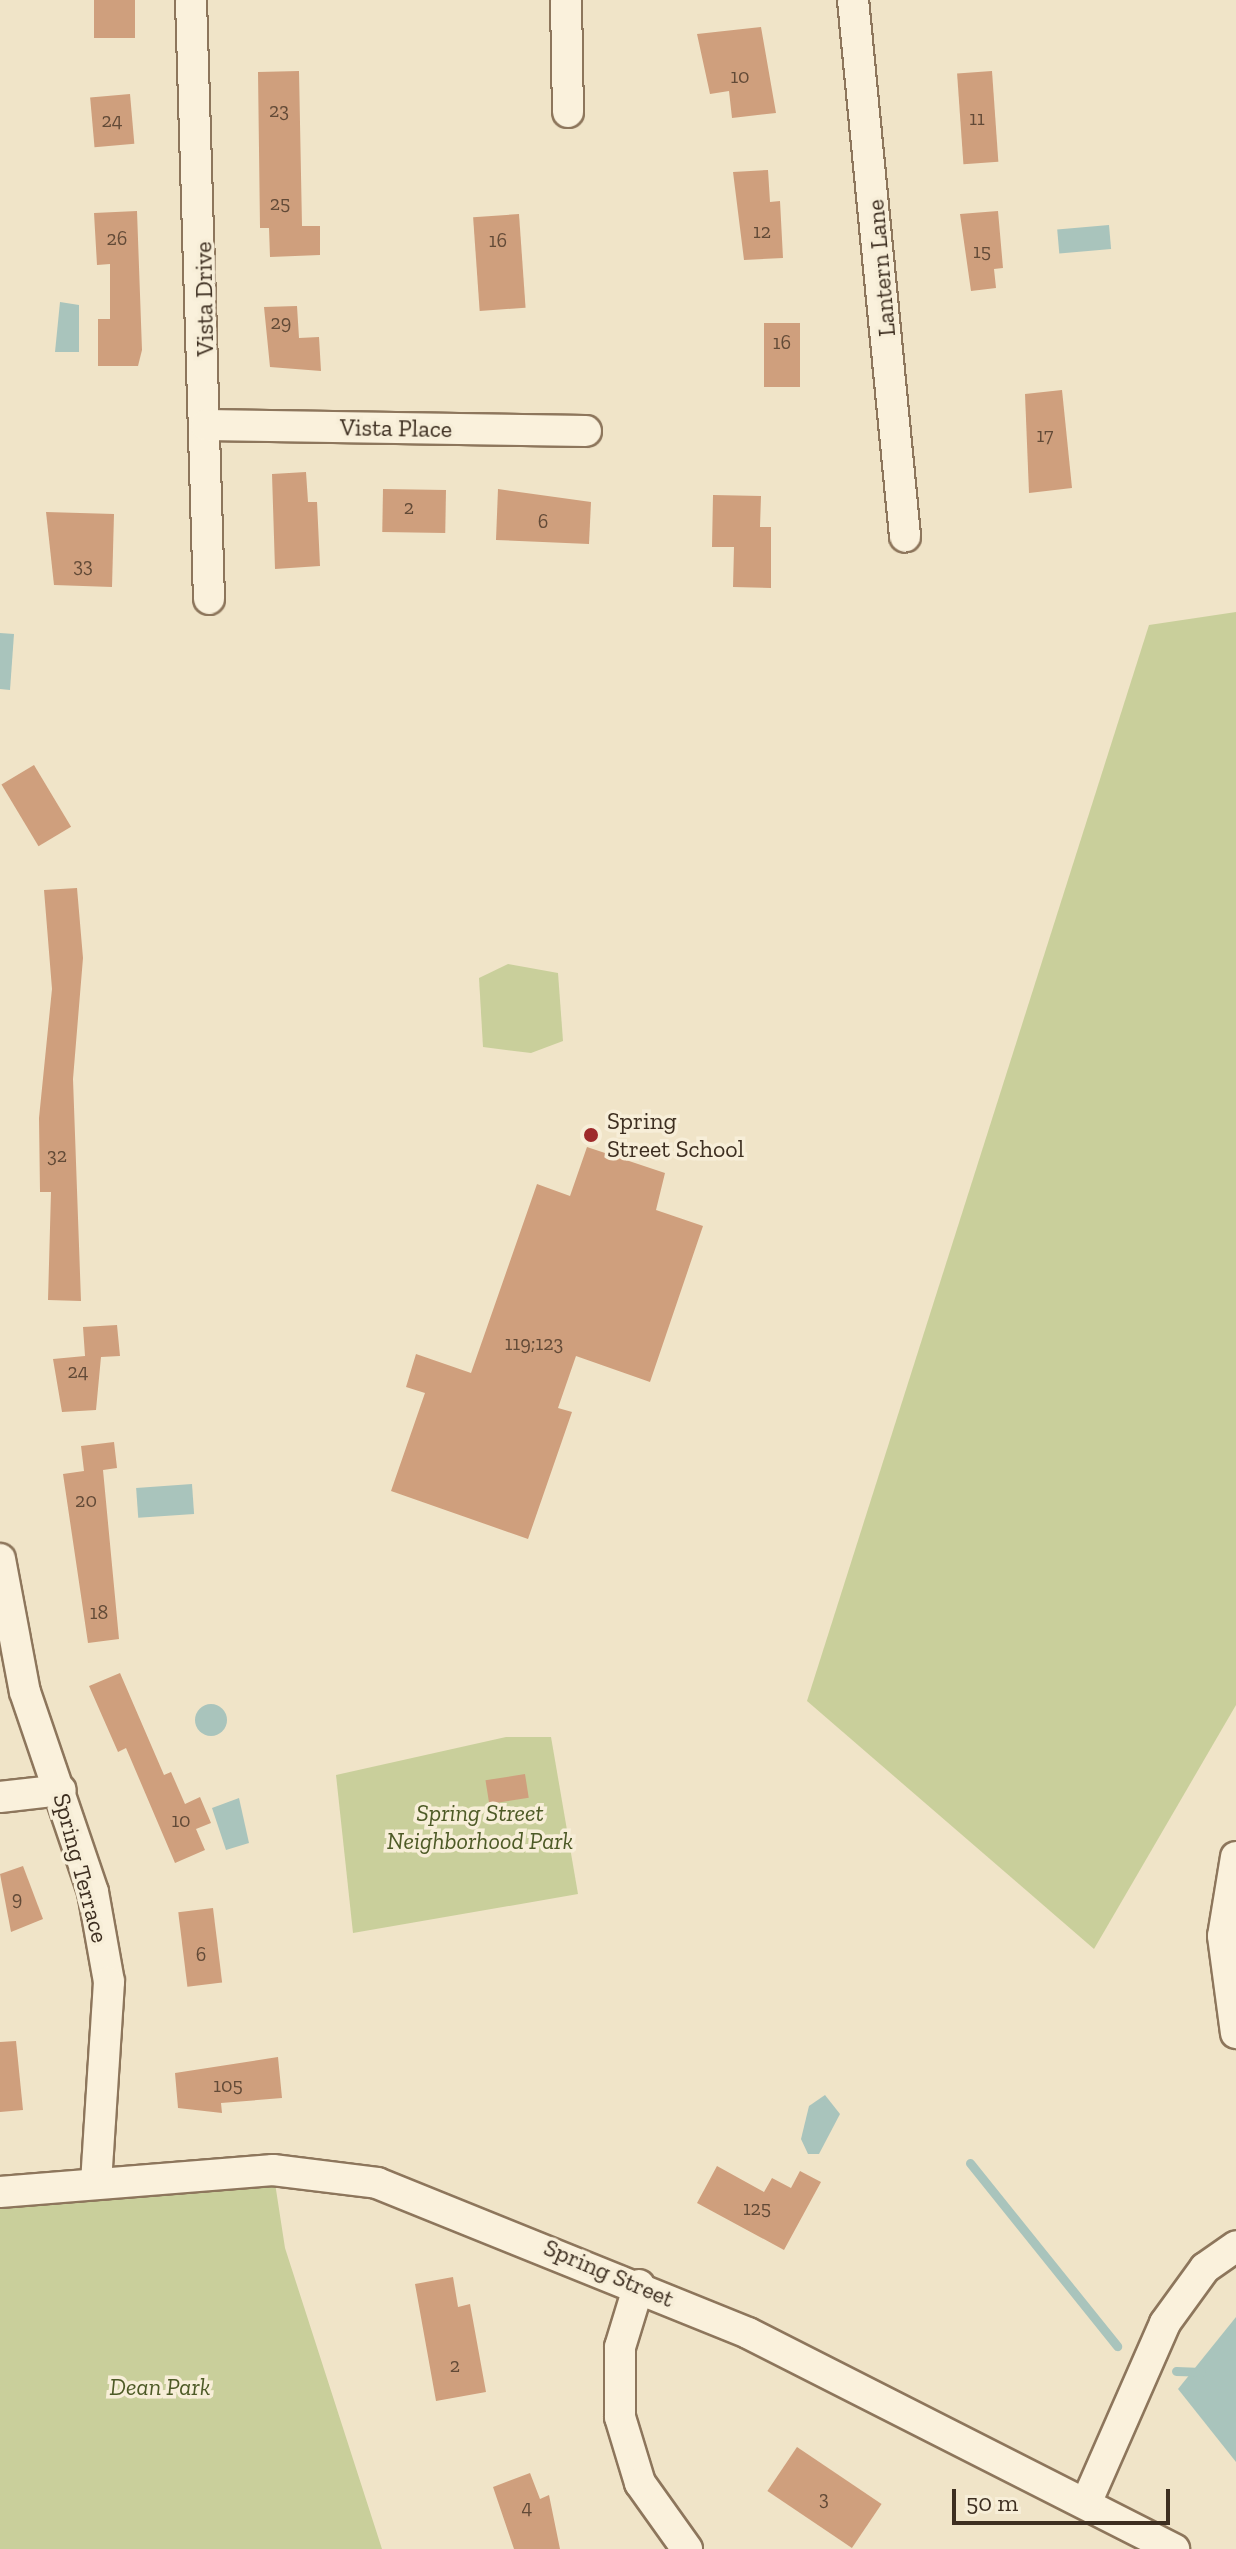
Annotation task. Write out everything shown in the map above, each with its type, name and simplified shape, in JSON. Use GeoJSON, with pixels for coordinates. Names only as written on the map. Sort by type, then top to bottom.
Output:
{"type":"FeatureCollection","features":[{"type":"Feature","properties":{"kind":"street","name":"Vista Drive"},"geometry":{"type":"LineString","coordinates":[[191,0],[209,599]]}},
{"type":"Feature","properties":{"kind":"street"},"geometry":{"type":"LineString","coordinates":[[566,0],[568,112]]}},
{"type":"Feature","properties":{"kind":"street","name":"Lantern Lane"},"geometry":{"type":"LineString","coordinates":[[853,0],[905,536]]}},
{"type":"Feature","properties":{"kind":"street","name":"Vista Place"},"geometry":{"type":"LineString","coordinates":[[206,425],[586,431]]}},
{"type":"Feature","properties":{"kind":"street","name":"Spring Terrace"},"geometry":{"type":"LineString","coordinates":[[0,1559],[25,1692],[61,1790],[93,1892],[109,1982],[96,2184]]}},
{"type":"Feature","properties":{"kind":"street"},"geometry":{"type":"LineString","coordinates":[[0,1797],[61,1790]]}},
{"type":"Feature","properties":{"kind":"street"},"geometry":{"type":"LineString","coordinates":[[1236,1857],[1223,1936],[1236,2033]]}},
{"type":"Feature","properties":{"kind":"street","name":"Spring Street"},"geometry":{"type":"LineString","coordinates":[[0,2192],[273,2170],[345,2175],[474,2216],[639,2285],[1087,2501],[1174,2549]]}},
{"type":"Feature","properties":{"kind":"street"},"geometry":{"type":"LineString","coordinates":[[1087,2501],[1165,2323],[1205,2268],[1236,2246]]}},
{"type":"Feature","properties":{"kind":"street"},"geometry":{"type":"LineString","coordinates":[[639,2285],[620,2347],[620,2417],[640,2483],[687,2549]]}},
{"type":"Feature","properties":{"kind":"green space"},"geometry":{"type":"Polygon","coordinates":[[[1236,612],[1236,1705],[1094,1949],[807,1701],[1149,625],[1236,612]]]}},
{"type":"Feature","properties":{"kind":"green space"},"geometry":{"type":"Polygon","coordinates":[[[508,964],[558,973],[563,1041],[531,1053],[483,1047],[479,978],[508,964]]]}},
{"type":"Feature","properties":{"kind":"green space","name":"Spring Street Neighborhood Park"},"geometry":{"type":"Polygon","coordinates":[[[506,1737],[551,1737],[578,1894],[353,1933],[336,1775],[506,1737]]]}},
{"type":"Feature","properties":{"kind":"green space","name":"Dean Park"},"geometry":{"type":"Polygon","coordinates":[[[273,2170],[285,2248],[382,2549],[0,2549],[0,2192],[273,2170]]]}},
{"type":"Feature","properties":{"kind":"water"},"geometry":{"type":"Polygon","coordinates":[[[1109,225],[1111,249],[1059,253],[1057,230],[1109,225]]]}},
{"type":"Feature","properties":{"kind":"water"},"geometry":{"type":"Polygon","coordinates":[[[60,302],[79,305],[79,352],[55,352],[60,302]]]}},
{"type":"Feature","properties":{"kind":"water"},"geometry":{"type":"Polygon","coordinates":[[[0,633],[14,634],[10,690],[0,689],[0,633]]]}},
{"type":"Feature","properties":{"kind":"water"},"geometry":{"type":"Polygon","coordinates":[[[192,1484],[194,1514],[138,1518],[136,1488],[192,1484]]]}},
{"type":"Feature","properties":{"kind":"water"},"geometry":{"type":"Polygon","coordinates":[[[211,1704],[222,1709],[227,1720],[222,1731],[211,1736],[200,1731],[195,1720],[200,1709],[211,1704]]]}},
{"type":"Feature","properties":{"kind":"water"},"geometry":{"type":"Polygon","coordinates":[[[239,1798],[249,1843],[226,1850],[212,1808],[239,1798]]]}},
{"type":"Feature","properties":{"kind":"water"},"geometry":{"type":"Polygon","coordinates":[[[825,2095],[840,2114],[819,2154],[808,2154],[801,2139],[809,2106],[825,2095]]]}},
{"type":"Feature","properties":{"kind":"water"},"geometry":{"type":"Polygon","coordinates":[[[1236,2317],[1236,2462],[1178,2389],[1236,2317]]]}},
{"type":"Feature","properties":{"kind":"building"},"geometry":{"type":"Polygon","coordinates":[[[94,0],[135,0],[135,38],[94,38],[94,0]]]}},
{"type":"Feature","properties":{"kind":"building"},"geometry":{"type":"Polygon","coordinates":[[[761,27],[776,113],[732,118],[729,91],[710,94],[697,34],[761,27]]]}},
{"type":"Feature","properties":{"kind":"building"},"geometry":{"type":"Polygon","coordinates":[[[299,71],[302,226],[320,226],[320,255],[270,257],[269,228],[260,228],[258,72],[299,71]]]}},
{"type":"Feature","properties":{"kind":"building"},"geometry":{"type":"Polygon","coordinates":[[[992,71],[998,162],[963,164],[957,73],[992,71]]]}},
{"type":"Feature","properties":{"kind":"building"},"geometry":{"type":"Polygon","coordinates":[[[130,94],[134,144],[95,147],[90,97],[130,94]]]}},
{"type":"Feature","properties":{"kind":"building"},"geometry":{"type":"Polygon","coordinates":[[[768,170],[770,202],[780,201],[783,258],[744,260],[733,172],[768,170]]]}},
{"type":"Feature","properties":{"kind":"building"},"geometry":{"type":"Polygon","coordinates":[[[137,211],[142,350],[138,366],[98,366],[98,319],[110,319],[110,264],[97,265],[94,213],[137,211]]]}},
{"type":"Feature","properties":{"kind":"building"},"geometry":{"type":"Polygon","coordinates":[[[998,211],[1003,268],[994,269],[996,288],[971,291],[960,214],[998,211]]]}},
{"type":"Feature","properties":{"kind":"building"},"geometry":{"type":"Polygon","coordinates":[[[519,214],[526,308],[480,311],[473,217],[519,214]]]}},
{"type":"Feature","properties":{"kind":"building"},"geometry":{"type":"Polygon","coordinates":[[[297,306],[299,338],[319,337],[321,371],[270,367],[264,307],[297,306]]]}},
{"type":"Feature","properties":{"kind":"building"},"geometry":{"type":"Polygon","coordinates":[[[764,323],[800,323],[800,387],[764,387],[764,323]]]}},
{"type":"Feature","properties":{"kind":"building"},"geometry":{"type":"Polygon","coordinates":[[[1062,390],[1072,488],[1029,493],[1025,394],[1062,390]]]}},
{"type":"Feature","properties":{"kind":"building"},"geometry":{"type":"Polygon","coordinates":[[[306,472],[308,502],[317,502],[320,566],[275,569],[272,474],[306,472]]]}},
{"type":"Feature","properties":{"kind":"building"},"geometry":{"type":"Polygon","coordinates":[[[383,489],[446,490],[445,533],[382,532],[383,489]]]}},
{"type":"Feature","properties":{"kind":"building"},"geometry":{"type":"Polygon","coordinates":[[[498,489],[591,502],[589,544],[496,540],[498,489]]]}},
{"type":"Feature","properties":{"kind":"building"},"geometry":{"type":"Polygon","coordinates":[[[713,495],[761,496],[760,527],[771,527],[771,588],[733,587],[734,547],[712,547],[713,495]]]}},
{"type":"Feature","properties":{"kind":"building"},"geometry":{"type":"Polygon","coordinates":[[[46,512],[114,514],[112,587],[54,585],[46,512]]]}},
{"type":"Feature","properties":{"kind":"building"},"geometry":{"type":"Polygon","coordinates":[[[34,765],[71,827],[39,846],[1,785],[34,765]]]}},
{"type":"Feature","properties":{"kind":"building"},"geometry":{"type":"Polygon","coordinates":[[[77,888],[83,958],[73,1079],[81,1301],[48,1300],[51,1192],[40,1192],[39,1118],[52,989],[44,890],[77,888]]]}},
{"type":"Feature","properties":{"kind":"building","name":"Spring Street School"},"geometry":{"type":"Polygon","coordinates":[[[587,1147],[665,1173],[656,1210],[703,1226],[650,1382],[576,1356],[558,1408],[572,1412],[528,1539],[391,1491],[425,1393],[406,1387],[416,1354],[471,1373],[537,1184],[570,1196],[587,1147]]]}},
{"type":"Feature","properties":{"kind":"building"},"geometry":{"type":"Polygon","coordinates":[[[117,1325],[120,1356],[101,1357],[96,1410],[62,1412],[53,1359],[85,1356],[83,1327],[117,1325]]]}},
{"type":"Feature","properties":{"kind":"building"},"geometry":{"type":"Polygon","coordinates":[[[114,1442],[117,1468],[103,1470],[119,1639],[88,1643],[63,1474],[84,1471],[81,1446],[114,1442]]]}},
{"type":"Feature","properties":{"kind":"building"},"geometry":{"type":"Polygon","coordinates":[[[120,1673],[164,1775],[171,1772],[185,1804],[200,1797],[211,1823],[196,1829],[205,1850],[175,1863],[126,1748],[118,1752],[89,1686],[120,1673]]]}},
{"type":"Feature","properties":{"kind":"building"},"geometry":{"type":"Polygon","coordinates":[[[525,1774],[529,1798],[489,1804],[485,1780],[525,1774]]]}},
{"type":"Feature","properties":{"kind":"building"},"geometry":{"type":"Polygon","coordinates":[[[23,1866],[43,1919],[11,1932],[0,1874],[23,1866]]]}},
{"type":"Feature","properties":{"kind":"building"},"geometry":{"type":"Polygon","coordinates":[[[213,1908],[222,1982],[187,1987],[178,1912],[213,1908]]]}},
{"type":"Feature","properties":{"kind":"building"},"geometry":{"type":"Polygon","coordinates":[[[16,2041],[23,2110],[0,2112],[0,2042],[16,2041]]]}},
{"type":"Feature","properties":{"kind":"building"},"geometry":{"type":"Polygon","coordinates":[[[278,2057],[282,2098],[221,2103],[222,2113],[178,2108],[175,2073],[278,2057]]]}},
{"type":"Feature","properties":{"kind":"building"},"geometry":{"type":"Polygon","coordinates":[[[717,2166],[764,2192],[772,2178],[791,2188],[800,2171],[821,2182],[784,2250],[697,2203],[717,2166]]]}},
{"type":"Feature","properties":{"kind":"building"},"geometry":{"type":"Polygon","coordinates":[[[453,2277],[458,2307],[470,2304],[486,2392],[436,2401],[415,2284],[453,2277]]]}},
{"type":"Feature","properties":{"kind":"building"},"geometry":{"type":"Polygon","coordinates":[[[797,2447],[882,2504],[852,2548],[767,2491],[797,2447]]]}},
{"type":"Feature","properties":{"kind":"building"},"geometry":{"type":"Polygon","coordinates":[[[530,2473],[540,2499],[549,2495],[560,2549],[514,2549],[493,2487],[530,2473]]]}},
{"type":"Feature","properties":{"kind":"waterway"},"geometry":{"type":"LineString","coordinates":[[970,2163],[1117,2346]]}},
{"type":"Feature","properties":{"kind":"waterway"},"geometry":{"type":"LineString","coordinates":[[1176,2371],[1201,2372]]}},
{"type":"Feature","properties":{"kind":"place","name":"Spring Street School"},"geometry":{"type":"Point","coordinates":[591,1135]}}]}
